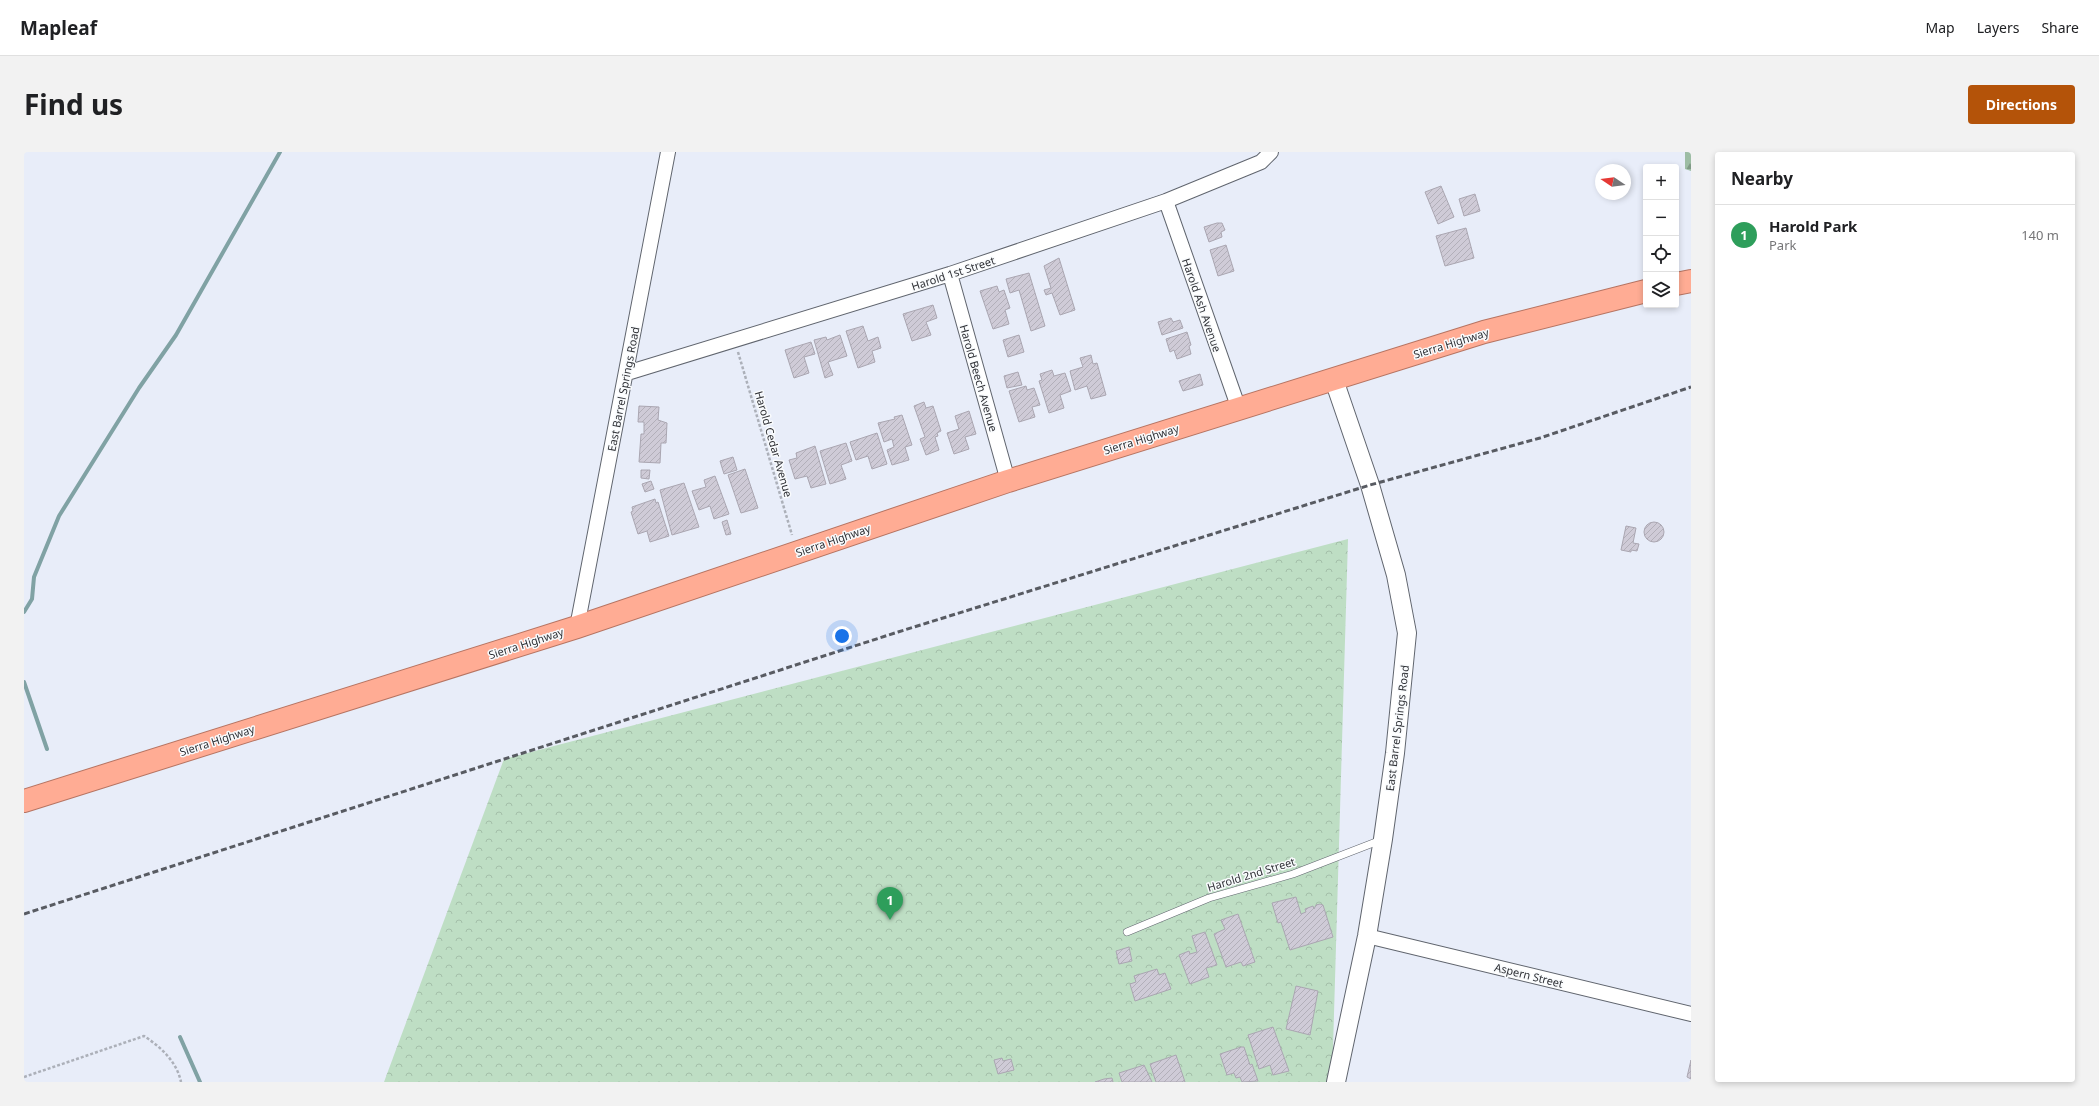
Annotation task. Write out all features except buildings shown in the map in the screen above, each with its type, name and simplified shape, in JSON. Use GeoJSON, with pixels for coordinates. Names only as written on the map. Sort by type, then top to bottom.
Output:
{"type":"FeatureCollection","features":[{"type":"Feature","properties":{"kind":"highway"},"geometry":{"type":"LineString","coordinates":[[1679,283],[1691,281]]}},
{"type":"Feature","properties":{"kind":"highway","name":"Sierra Highway"},"geometry":{"type":"LineString","coordinates":[[24,801],[577,626],[1008,481],[1484,332],[1643,292]]}},
{"type":"Feature","properties":{"kind":"street","name":"East Barrel Springs Road"},"geometry":{"type":"LineString","coordinates":[[577,626],[627,373],[668,152]]}},
{"type":"Feature","properties":{"kind":"street","name":"Harold 1st Street"},"geometry":{"type":"LineString","coordinates":[[627,373],[950,274],[1166,201],[1261,162],[1271,152]]}},
{"type":"Feature","properties":{"kind":"street","name":"Harold Ash Avenue"},"geometry":{"type":"LineString","coordinates":[[1166,201],[1239,409]]}},
{"type":"Feature","properties":{"kind":"street","name":"Harold Beech Avenue"},"geometry":{"type":"LineString","coordinates":[[950,274],[1008,481]]}},
{"type":"Feature","properties":{"kind":"street","name":"East Barrel Springs Road"},"geometry":{"type":"LineString","coordinates":[[1334,380],[1370,485],[1396,575],[1407,633],[1395,753],[1383,839],[1367,936],[1336,1082]]}},
{"type":"Feature","properties":{"kind":"street","name":"Aspern Street"},"geometry":{"type":"LineString","coordinates":[[1367,936],[1691,1014]]}},
{"type":"Feature","properties":{"kind":"lane","name":"Harold 2nd Street"},"geometry":{"type":"LineString","coordinates":[[1127,932],[1209,898],[1293,874],[1383,839]]}},
{"type":"Feature","properties":{"kind":"path","name":"Harold Cedar Avenue"},"geometry":{"type":"LineString","coordinates":[[735,340],[797,552]]}},
{"type":"Feature","properties":{"kind":"path"},"geometry":{"type":"LineString","coordinates":[[24,1077],[144,1036],[161,1047],[179,1073],[181,1082]]}},
{"type":"Feature","properties":{"kind":"green space"},"geometry":{"type":"Polygon","coordinates":[[[1685,152],[1691,152],[1691,171],[1685,169],[1685,152]]]}},
{"type":"Feature","properties":{"kind":"green space"},"geometry":{"type":"Polygon","coordinates":[[[1348,539],[1332,1082],[384,1082],[504,759],[1348,539]]]}},
{"type":"Feature","properties":{"kind":"waterway"},"geometry":{"type":"LineString","coordinates":[[24,612],[32,599],[34,577],[59,516],[139,388],[176,335],[280,152]]}},
{"type":"Feature","properties":{"kind":"waterway"},"geometry":{"type":"LineString","coordinates":[[24,682],[47,749]]}},
{"type":"Feature","properties":{"kind":"waterway"},"geometry":{"type":"LineString","coordinates":[[180,1037],[200,1082]]}},
{"type":"Feature","properties":{"kind":"railway"},"geometry":{"type":"LineString","coordinates":[[24,914],[898,632],[1370,485],[1540,438],[1691,387]]}},
{"type":"Feature","properties":{"kind":"place","name":"Harold Park"},"geometry":{"type":"Point","coordinates":[890,920]}}]}
